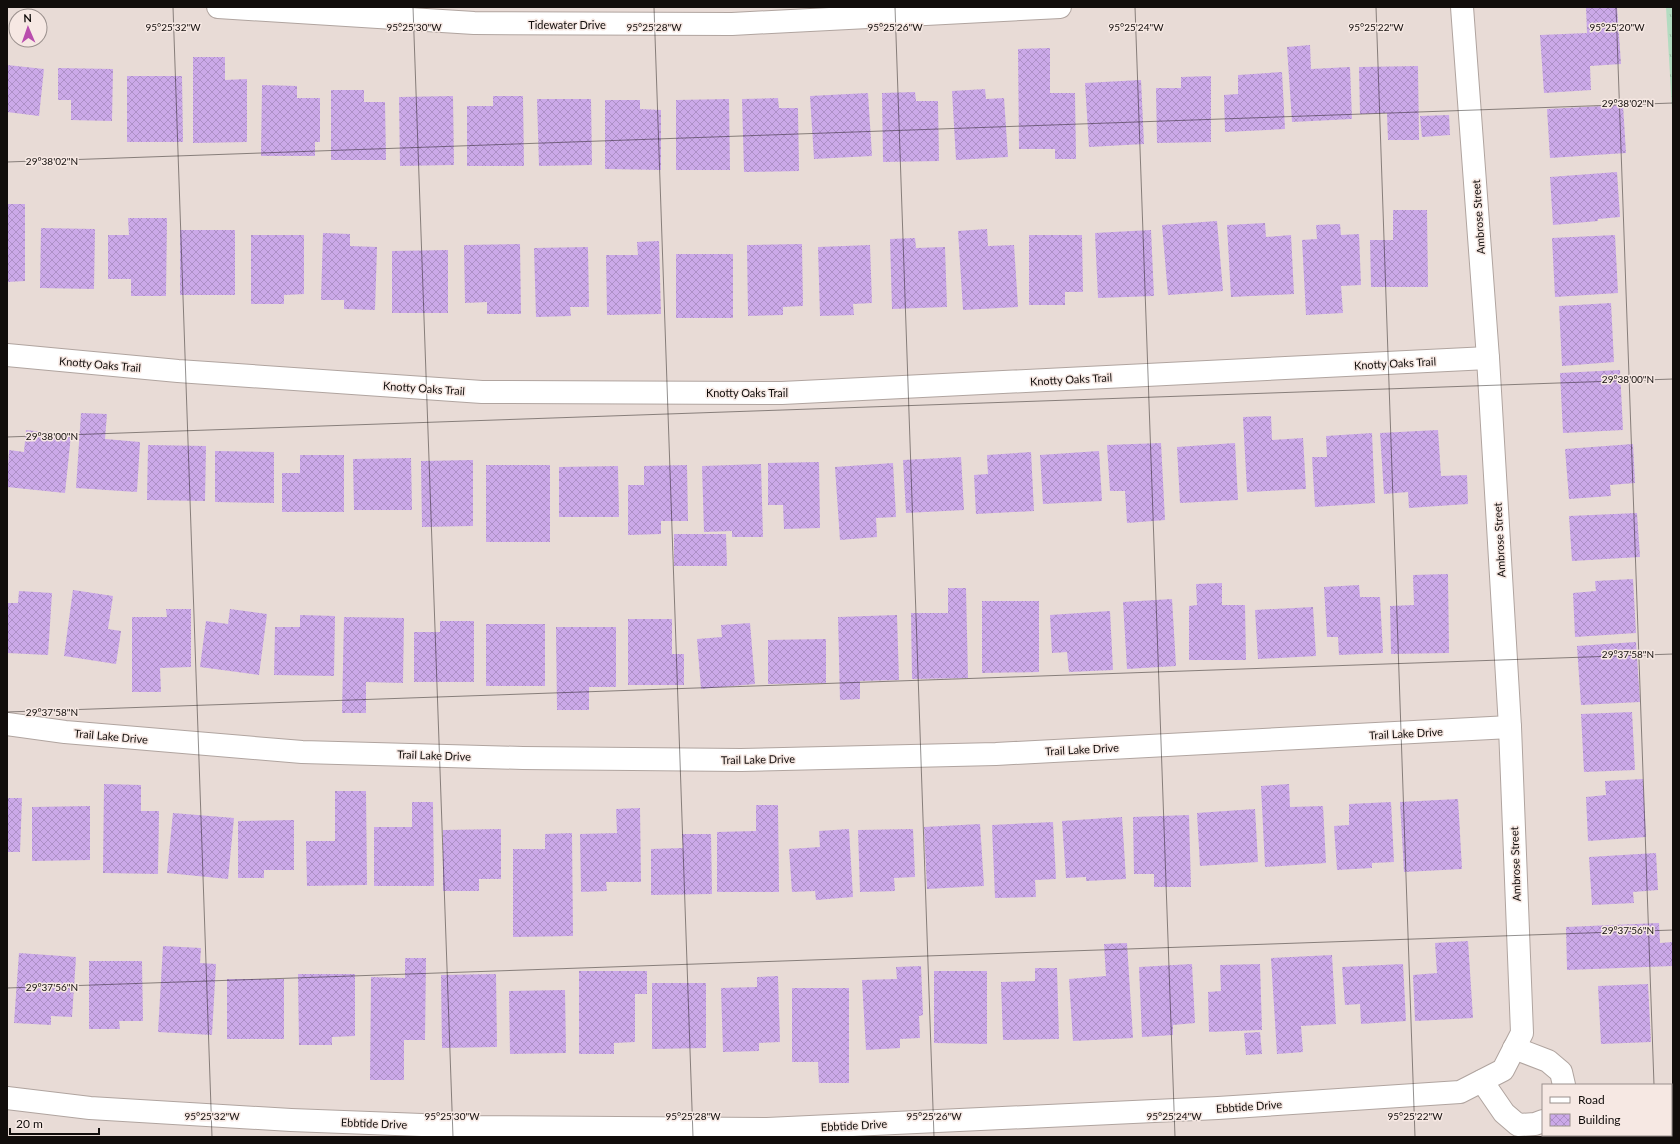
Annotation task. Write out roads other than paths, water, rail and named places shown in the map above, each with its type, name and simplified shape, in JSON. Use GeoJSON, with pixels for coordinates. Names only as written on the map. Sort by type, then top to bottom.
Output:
{"type":"FeatureCollection","features":[{"type":"Feature","properties":{"kind":"street","name":"Tidewater Drive"},"geometry":{"type":"LineString","coordinates":[[218,7],[474,23],[732,24],[1060,7]]}},
{"type":"Feature","properties":{"kind":"street","name":"Ambrose Street"},"geometry":{"type":"LineString","coordinates":[[1462,7],[1488,358],[1510,727],[1522,1033],[1503,1070]]}},
{"type":"Feature","properties":{"kind":"street","name":"Knotty Oaks Trail"},"geometry":{"type":"LineString","coordinates":[[7,355],[178,371],[482,392],[767,393],[1488,358]]}},
{"type":"Feature","properties":{"kind":"street","name":"Trail Lake Drive"},"geometry":{"type":"LineString","coordinates":[[7,724],[65,732],[302,752],[523,758],[733,760],[996,754],[1510,727]]}},
{"type":"Feature","properties":{"kind":"street"},"geometry":{"type":"LineString","coordinates":[[1514,1048],[1548,1061],[1562,1072],[1564,1084]]}},
{"type":"Feature","properties":{"kind":"street","name":"Ebbtide Drive"},"geometry":{"type":"LineString","coordinates":[[7,1098],[90,1108],[291,1120],[474,1127],[767,1129],[1264,1105],[1460,1092],[1503,1070]]}},
{"type":"Feature","properties":{"kind":"street"},"geometry":{"type":"LineString","coordinates":[[1482,1081],[1504,1113],[1518,1125],[1535,1124],[1542,1121]]}}]}
